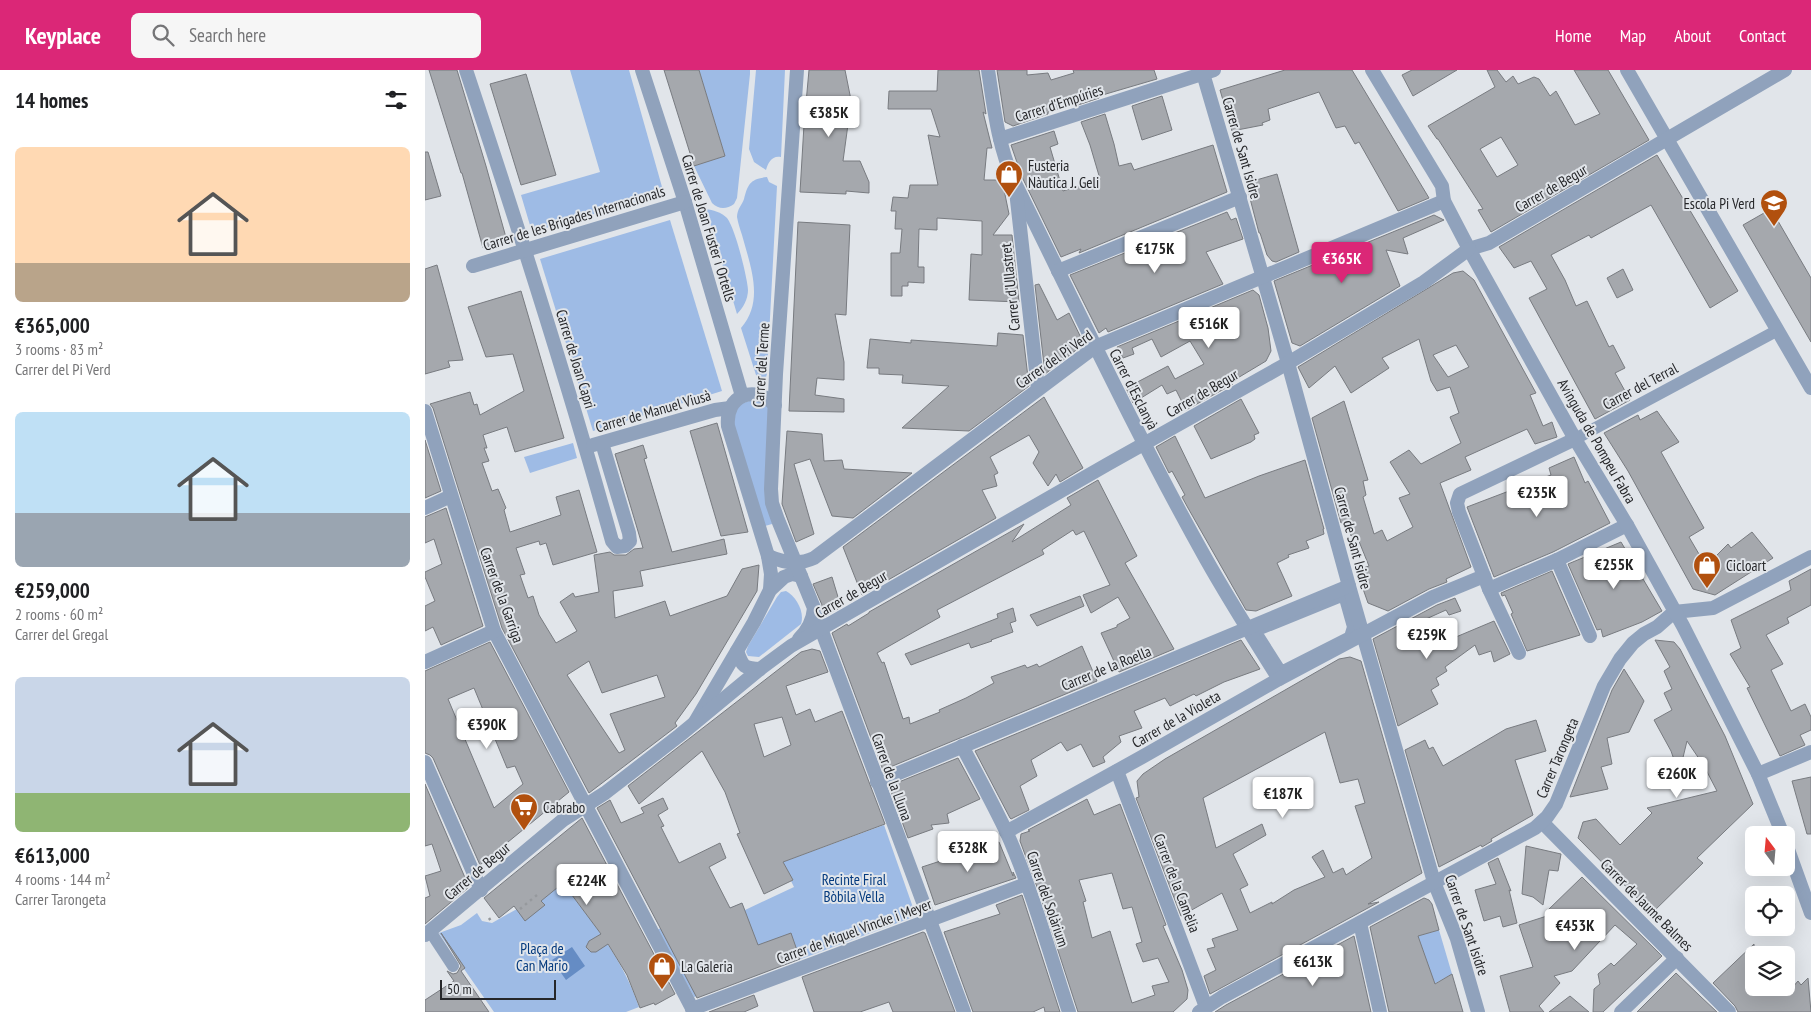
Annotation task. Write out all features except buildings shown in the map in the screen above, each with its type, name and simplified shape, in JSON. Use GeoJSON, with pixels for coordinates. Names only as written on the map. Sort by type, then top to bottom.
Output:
{"type":"FeatureCollection","features":[{"type":"Feature","properties":{"kind":"street","name":"Carrer de Joan Capri"},"geometry":{"type":"LineString","coordinates":[[466,70],[526,250],[612,541],[617,547],[625,546],[630,541],[629,534],[602,443]]}},
{"type":"Feature","properties":{"kind":"street","name":"Carrer de Joan Fuster i Ortells"},"geometry":{"type":"LineString","coordinates":[[642,70],[685,202],[742,396]]}},
{"type":"Feature","properties":{"kind":"street","name":"Carrer del Terme"},"geometry":{"type":"LineString","coordinates":[[797,70],[771,489],[772,503],[814,608]]}},
{"type":"Feature","properties":{"kind":"street","name":"Carrer d'Esclanyà"},"geometry":{"type":"LineString","coordinates":[[988,70],[1000,139],[1006,163],[1015,182],[1144,444],[1207,560],[1279,679]]}},
{"type":"Feature","properties":{"kind":"street","name":"Avinguda de Pompeu Fabra"},"geometry":{"type":"LineString","coordinates":[[1372,70],[1443,186],[1445,201],[1469,249],[1575,439],[1627,525],[1697,653],[1758,774],[1779,826]]}},
{"type":"Feature","properties":{"kind":"street"},"geometry":{"type":"LineString","coordinates":[[1627,70],[1811,388]]}},
{"type":"Feature","properties":{"kind":"street","name":"Carrer de Begur"},"geometry":{"type":"LineString","coordinates":[[427,933],[563,820],[585,806],[694,723],[791,646],[1288,362],[1424,282],[1469,249],[1489,243],[1785,70]]}},
{"type":"Feature","properties":{"kind":"street","name":"Carrer d'Empúries"},"geometry":{"type":"LineString","coordinates":[[1000,139],[1207,71]]}},
{"type":"Feature","properties":{"kind":"street","name":"Carrer de Sant Isidre"},"geometry":{"type":"LineString","coordinates":[[1207,71],[1240,197],[1288,362],[1346,590],[1363,635],[1434,882],[1457,939],[1478,1012]]}},
{"type":"Feature","properties":{"kind":"street","name":"Carrer d'Ullastret"},"geometry":{"type":"LineString","coordinates":[[1015,182],[1038,389]]}},
{"type":"Feature","properties":{"kind":"street"},"geometry":{"type":"LineString","coordinates":[[1058,271],[1240,197]]}},
{"type":"Feature","properties":{"kind":"street","name":"Carrer del Pi Verd"},"geometry":{"type":"LineString","coordinates":[[795,563],[806,562],[814,558],[1095,347],[1445,201]]}},
{"type":"Feature","properties":{"kind":"street","name":"Carrer de les Brigades Internacionals"},"geometry":{"type":"LineString","coordinates":[[473,266],[685,202]]}},
{"type":"Feature","properties":{"kind":"street","name":"Carrer del Terral"},"geometry":{"type":"LineString","coordinates":[[1487,582],[1459,512],[1457,503],[1460,494],[1575,439],[1778,330]]}},
{"type":"Feature","properties":{"kind":"street"},"geometry":{"type":"LineString","coordinates":[[770,590],[771,574],[768,556],[727,418],[734,402],[747,394],[761,395],[775,405]]}},
{"type":"Feature","properties":{"kind":"street","name":"Carrer de Manuel Viusà"},"geometry":{"type":"LineString","coordinates":[[586,448],[715,410],[730,408]]}},
{"type":"Feature","properties":{"kind":"street","name":"Carrer de la Garriga"},"geometry":{"type":"LineString","coordinates":[[425,411],[494,631],[585,806]]}},
{"type":"Feature","properties":{"kind":"street"},"geometry":{"type":"LineString","coordinates":[[425,508],[451,496]]}},
{"type":"Feature","properties":{"kind":"street","name":"Carrer de la Violeta"},"geometry":{"type":"LineString","coordinates":[[1006,832],[1279,679],[1433,597],[1557,560],[1627,525]]}},
{"type":"Feature","properties":{"kind":"street"},"geometry":{"type":"LineString","coordinates":[[768,556],[781,561],[795,563]]}},
{"type":"Feature","properties":{"kind":"street"},"geometry":{"type":"LineString","coordinates":[[1674,612],[1713,608],[1811,557]]}},
{"type":"Feature","properties":{"kind":"street"},"geometry":{"type":"LineString","coordinates":[[1557,560],[1590,636]]}},
{"type":"Feature","properties":{"kind":"street","name":"Carrer de Begur"},"geometry":{"type":"LineString","coordinates":[[694,723],[754,622],[770,590],[784,577],[792,574],[801,576]]}},
{"type":"Feature","properties":{"kind":"street"},"geometry":{"type":"LineString","coordinates":[[1487,582],[1519,653]]}},
{"type":"Feature","properties":{"kind":"street"},"geometry":{"type":"LineString","coordinates":[[1346,590],[1353,627],[1350,637],[1281,672],[1255,631],[1346,590]]}},
{"type":"Feature","properties":{"kind":"street","name":"Carrer de la Roella"},"geometry":{"type":"LineString","coordinates":[[877,782],[1247,628],[1346,590]]}},
{"type":"Feature","properties":{"kind":"street"},"geometry":{"type":"LineString","coordinates":[[791,646],[807,630],[813,617],[814,608]]}},
{"type":"Feature","properties":{"kind":"street","name":"Carrer de la Lluna"},"geometry":{"type":"LineString","coordinates":[[814,608],[820,630],[963,1012]]}},
{"type":"Feature","properties":{"kind":"street","name":"Carrer Tarongeta"},"geometry":{"type":"LineString","coordinates":[[1202,1009],[1535,828],[1556,804],[1604,686],[1620,660],[1633,643],[1657,627],[1674,612]]}},
{"type":"Feature","properties":{"kind":"street"},"geometry":{"type":"LineString","coordinates":[[425,662],[494,631]]}},
{"type":"Feature","properties":{"kind":"street"},"geometry":{"type":"LineString","coordinates":[[737,651],[741,664],[746,668],[760,669]]}},
{"type":"Feature","properties":{"kind":"street","name":"Carrer del Solàrium"},"geometry":{"type":"LineString","coordinates":[[962,746],[1006,832],[1026,884],[1069,1012]]}},
{"type":"Feature","properties":{"kind":"street"},"geometry":{"type":"LineString","coordinates":[[1758,774],[1811,752]]}},
{"type":"Feature","properties":{"kind":"street"},"geometry":{"type":"LineString","coordinates":[[425,762],[481,890]]}},
{"type":"Feature","properties":{"kind":"street","name":"Carrer de la Camèlia"},"geometry":{"type":"LineString","coordinates":[[1117,771],[1202,1009]]}},
{"type":"Feature","properties":{"kind":"street"},"geometry":{"type":"LineString","coordinates":[[585,806],[693,1010]]}},
{"type":"Feature","properties":{"kind":"street","name":"Carrer de Jaume Balmes"},"geometry":{"type":"LineString","coordinates":[[1542,822],[1729,1012]]}},
{"type":"Feature","properties":{"kind":"street"},"geometry":{"type":"LineString","coordinates":[[1795,868],[1811,912]]}},
{"type":"Feature","properties":{"kind":"street","name":"Carrer de Miquel Vincke i Meyer"},"geometry":{"type":"LineString","coordinates":[[693,1010],[1026,884]]}},
{"type":"Feature","properties":{"kind":"street"},"geometry":{"type":"LineString","coordinates":[[1360,923],[1380,1012]]}},
{"type":"Feature","properties":{"kind":"street"},"geometry":{"type":"LineString","coordinates":[[427,933],[453,966]]}},
{"type":"Feature","properties":{"kind":"street"},"geometry":{"type":"LineString","coordinates":[[1621,1012],[1677,958]]}},
{"type":"Feature","properties":{"kind":"path"},"geometry":{"type":"LineString","coordinates":[[520,909],[537,895]]}},
{"type":"Feature","properties":{"kind":"path"},"geometry":{"type":"LineString","coordinates":[[489,918],[492,923]]}},
{"type":"Feature","properties":{"kind":"green space"},"geometry":{"type":"Polygon","coordinates":[[[570,70],[629,70],[664,194],[532,232],[521,195],[600,172],[570,70]]]}},
{"type":"Feature","properties":{"kind":"green space"},"geometry":{"type":"Polygon","coordinates":[[[699,70],[750,70],[737,198],[734,204],[726,208],[717,207],[712,203],[694,166],[725,156],[699,70]]]}},
{"type":"Feature","properties":{"kind":"green space"},"geometry":{"type":"Polygon","coordinates":[[[756,70],[785,70],[781,157],[773,158],[766,170],[754,162],[749,149],[756,70]]]}},
{"type":"Feature","properties":{"kind":"green space"},"geometry":{"type":"Polygon","coordinates":[[[767,177],[769,182],[777,186],[767,374],[766,377],[760,378],[756,375],[741,328],[748,317],[754,295],[752,270],[737,214],[751,183],[757,179],[767,177]]]}},
{"type":"Feature","properties":{"kind":"green space"},"geometry":{"type":"Polygon","coordinates":[[[706,209],[722,214],[727,218],[737,241],[748,290],[745,303],[737,314],[706,209]]]}},
{"type":"Feature","properties":{"kind":"green space"},"geometry":{"type":"Polygon","coordinates":[[[670,220],[722,391],[593,431],[540,259],[670,220]]]}},
{"type":"Feature","properties":{"kind":"green space"},"geometry":{"type":"Polygon","coordinates":[[[752,400],[762,400],[769,407],[772,524],[765,526],[733,428],[735,409],[743,403],[752,400]]]}},
{"type":"Feature","properties":{"kind":"green space"},"geometry":{"type":"Polygon","coordinates":[[[573,443],[577,458],[530,473],[524,457],[573,443]]]}},
{"type":"Feature","properties":{"kind":"green space"},"geometry":{"type":"Polygon","coordinates":[[[786,591],[790,593],[799,605],[802,614],[801,624],[759,657],[748,656],[746,652],[748,646],[777,597],[781,592],[786,591]]]}},
{"type":"Feature","properties":{"kind":"green space","name":"Recinte Firal Bòbila Vella"},"geometry":{"type":"Polygon","coordinates":[[[884,825],[916,916],[694,997],[657,930],[711,901],[717,913],[742,903],[745,910],[794,887],[791,881],[793,880],[783,862],[884,825]]]}},
{"type":"Feature","properties":{"kind":"green space","name":"Plaça de Can Mario"},"geometry":{"type":"Polygon","coordinates":[[[563,883],[616,957],[639,1007],[626,1012],[494,1012],[439,933],[461,925],[477,913],[482,921],[492,923],[563,883]]]}},
{"type":"Feature","properties":{"kind":"green space"},"geometry":{"type":"Polygon","coordinates":[[[1439,930],[1452,974],[1427,988],[1428,965],[1418,936],[1439,930]]]}},
{"type":"Feature","properties":{"kind":"shaded area"},"geometry":{"type":"Polygon","coordinates":[[[572,947],[585,966],[566,980],[552,960],[572,947]]]}},
{"type":"Feature","properties":{"kind":"place","name":"Fusteria Nàutica J. Geli"},"geometry":{"type":"Point","coordinates":[1009,198]}},
{"type":"Feature","properties":{"kind":"place","name":"Escola Pi Verd"},"geometry":{"type":"Point","coordinates":[1774,227]}},
{"type":"Feature","properties":{"kind":"place","name":"Cicloart"},"geometry":{"type":"Point","coordinates":[1707,589]}},
{"type":"Feature","properties":{"kind":"place","name":"Cabrabo"},"geometry":{"type":"Point","coordinates":[524,831]}},
{"type":"Feature","properties":{"kind":"place","name":"La Galeria"},"geometry":{"type":"Point","coordinates":[662,990]}}]}
